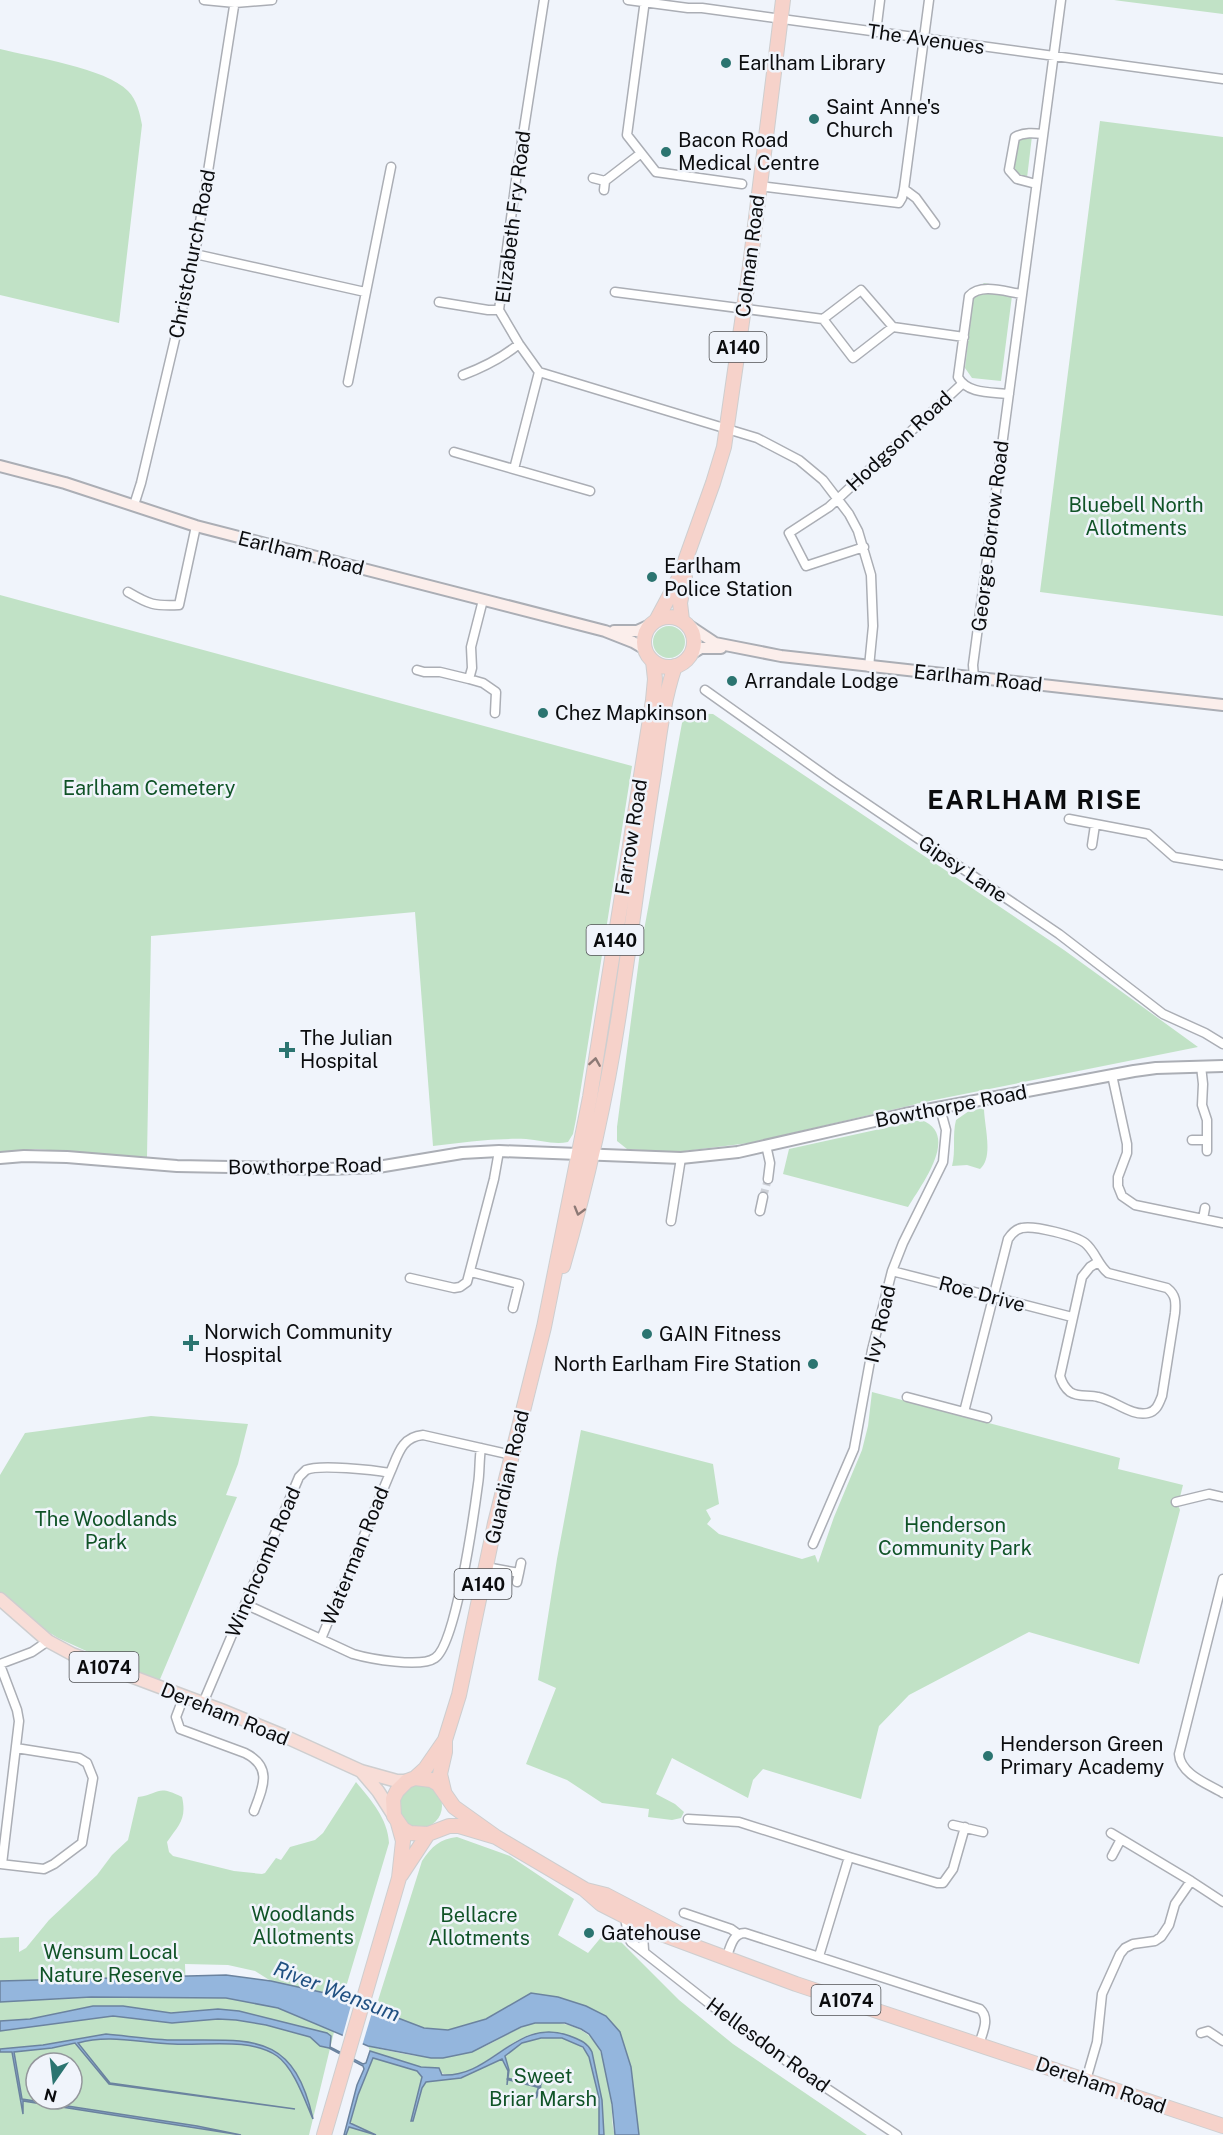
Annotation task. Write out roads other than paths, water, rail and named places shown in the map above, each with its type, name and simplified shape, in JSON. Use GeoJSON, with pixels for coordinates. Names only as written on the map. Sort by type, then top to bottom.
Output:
{"type":"FeatureCollection","features":[{"type":"Feature","properties":{"kind":"highway","name":"Colman Road"},"geometry":{"type":"LineString","coordinates":[[645,649],[645,640],[653,622],[679,578],[713,483],[728,428],[783,0]]}},
{"type":"Feature","properties":{"kind":"highway","name":"Colman Road"},"geometry":{"type":"LineString","coordinates":[[691,654],[694,644],[693,634],[685,623],[680,603],[692,543]]}},
{"type":"Feature","properties":{"kind":"highway"},"geometry":{"type":"LineString","coordinates":[[653,622],[665,617],[674,617],[685,623]]}},
{"type":"Feature","properties":{"kind":"highway"},"geometry":{"type":"LineString","coordinates":[[645,649],[653,662],[660,665],[675,666],[686,661],[691,654]]}},
{"type":"Feature","properties":{"kind":"highway","name":"Farrow Road"},"geometry":{"type":"LineString","coordinates":[[578,1155],[590,1097],[652,700],[655,679],[653,662]]}},
{"type":"Feature","properties":{"kind":"highway","name":"Farrow Road"},"geometry":{"type":"LineString","coordinates":[[593,1154],[602,1115],[622,994],[660,732],[668,688],[675,666]]}},
{"type":"Feature","properties":{"kind":"highway","name":"Guardian Road"},"geometry":{"type":"LineString","coordinates":[[545,1318],[562,1268],[593,1154]]}},
{"type":"Feature","properties":{"kind":"highway","name":"Guardian Road"},"geometry":{"type":"LineString","coordinates":[[446,1795],[440,1774],[445,1740],[465,1672],[486,1568],[545,1318],[578,1155]]}},
{"type":"Feature","properties":{"kind":"highway","name":"Guardian Road"},"geometry":{"type":"LineString","coordinates":[[411,1779],[425,1769],[445,1740]]}},
{"type":"Feature","properties":{"kind":"highway","name":"Dereham Road"},"geometry":{"type":"LineString","coordinates":[[411,1779],[431,1780],[454,1807],[496,1837],[584,1889],[601,1904],[645,1927],[796,1984],[1223,2126]]}},
{"type":"Feature","properties":{"kind":"highway","name":"A140"},"geometry":{"type":"LineString","coordinates":[[324,2135],[399,1878],[403,1841],[396,1820],[393,1799],[397,1791],[411,1779]]}},
{"type":"Feature","properties":{"kind":"highway","name":"A140"},"geometry":{"type":"LineString","coordinates":[[399,1878],[431,1832],[446,1820],[449,1810],[446,1795]]}},
{"type":"Feature","properties":{"kind":"highway","name":"Dereham Road"},"geometry":{"type":"LineString","coordinates":[[396,1820],[410,1833],[431,1832],[449,1826],[459,1826],[496,1837]]}},
{"type":"Feature","properties":{"kind":"highway","name":"Dereham Road"},"geometry":{"type":"LineString","coordinates":[[584,1889],[606,1895],[675,1929],[720,1957]]}},
{"type":"Feature","properties":{"kind":"main road","name":"Earlham Road"},"geometry":{"type":"LineString","coordinates":[[0,466],[65,483],[196,526],[605,631],[645,649]]}},
{"type":"Feature","properties":{"kind":"main road","name":"Earlham Road"},"geometry":{"type":"LineString","coordinates":[[605,631],[637,631],[653,622]]}},
{"type":"Feature","properties":{"kind":"main road","name":"Earlham Road"},"geometry":{"type":"LineString","coordinates":[[685,623],[715,643],[781,656],[1223,705]]}},
{"type":"Feature","properties":{"kind":"main road","name":"Earlham Road"},"geometry":{"type":"LineString","coordinates":[[691,654],[701,648],[733,648]]}},
{"type":"Feature","properties":{"kind":"main road","name":"Dereham Road"},"geometry":{"type":"LineString","coordinates":[[0,1599],[48,1641],[98,1665],[285,1736],[361,1772],[397,1781],[411,1779]]}},
{"type":"Feature","properties":{"kind":"main road","name":"Dereham Road"},"geometry":{"type":"LineString","coordinates":[[361,1772],[378,1791],[396,1820]]}},
{"type":"Feature","properties":{"kind":"street"},"geometry":{"type":"LineString","coordinates":[[204,0],[272,0]]}},
{"type":"Feature","properties":{"kind":"street","name":"Elizabeth Fry Road"},"geometry":{"type":"LineString","coordinates":[[539,372],[499,310],[516,180],[544,0]]}},
{"type":"Feature","properties":{"kind":"street","name":"The Avenues"},"geometry":{"type":"LineString","coordinates":[[628,0],[1223,79]]}},
{"type":"Feature","properties":{"kind":"street"},"geometry":{"type":"LineString","coordinates":[[876,32],[880,0]]}},
{"type":"Feature","properties":{"kind":"street"},"geometry":{"type":"LineString","coordinates":[[759,186],[899,203],[904,189],[929,0]]}},
{"type":"Feature","properties":{"kind":"street","name":"George Borrow Road"},"geometry":{"type":"LineString","coordinates":[[974,678],[973,665],[1061,0]]}},
{"type":"Feature","properties":{"kind":"street","name":"Christchurch Road"},"geometry":{"type":"LineString","coordinates":[[134,505],[195,255],[235,1]]}},
{"type":"Feature","properties":{"kind":"street"},"geometry":{"type":"LineString","coordinates":[[645,1],[627,135],[656,172],[742,184]]}},
{"type":"Feature","properties":{"kind":"street"},"geometry":{"type":"LineString","coordinates":[[1036,184],[1027,183],[1011,175],[1009,170],[1015,137],[1020,134],[1043,134]]}},
{"type":"Feature","properties":{"kind":"street"},"geometry":{"type":"LineString","coordinates":[[592,178],[604,186],[640,154]]}},
{"type":"Feature","properties":{"kind":"street"},"geometry":{"type":"LineString","coordinates":[[348,382],[391,167]]}},
{"type":"Feature","properties":{"kind":"street"},"geometry":{"type":"LineString","coordinates":[[904,189],[916,198],[935,224]]}},
{"type":"Feature","properties":{"kind":"street"},"geometry":{"type":"LineString","coordinates":[[195,255],[365,292]]}},
{"type":"Feature","properties":{"kind":"street"},"geometry":{"type":"LineString","coordinates":[[1009,394],[968,389],[958,377],[969,296],[981,289],[1022,294]]}},
{"type":"Feature","properties":{"kind":"street"},"geometry":{"type":"LineString","coordinates":[[615,292],[823,319],[861,290],[893,327],[964,337]]}},
{"type":"Feature","properties":{"kind":"street"},"geometry":{"type":"LineString","coordinates":[[439,302],[499,310]]}},
{"type":"Feature","properties":{"kind":"street"},"geometry":{"type":"LineString","coordinates":[[823,319],[853,358],[893,327]]}},
{"type":"Feature","properties":{"kind":"street"},"geometry":{"type":"LineString","coordinates":[[463,375],[505,356],[519,344]]}},
{"type":"Feature","properties":{"kind":"street"},"geometry":{"type":"LineString","coordinates":[[514,468],[539,372],[768,442],[800,460],[823,480],[849,514],[864,547],[871,575],[873,601],[869,667]]}},
{"type":"Feature","properties":{"kind":"street","name":"Hodgson Road"},"geometry":{"type":"LineString","coordinates":[[864,547],[806,566],[789,533],[829,507],[962,384]]}},
{"type":"Feature","properties":{"kind":"street"},"geometry":{"type":"LineString","coordinates":[[454,452],[590,491]]}},
{"type":"Feature","properties":{"kind":"street"},"geometry":{"type":"LineString","coordinates":[[128,592],[155,606],[179,605],[196,526]]}},
{"type":"Feature","properties":{"kind":"street"},"geometry":{"type":"LineString","coordinates":[[469,679],[472,668],[471,647],[483,600]]}},
{"type":"Feature","properties":{"kind":"street"},"geometry":{"type":"LineString","coordinates":[[417,670],[440,672],[483,683],[496,692],[495,713]]}},
{"type":"Feature","properties":{"kind":"street","name":"Gipsy Lane"},"geometry":{"type":"LineString","coordinates":[[705,690],[1059,934],[1163,1014],[1223,1044]]}},
{"type":"Feature","properties":{"kind":"street"},"geometry":{"type":"LineString","coordinates":[[1069,819],[1148,834],[1174,857],[1223,864]]}},
{"type":"Feature","properties":{"kind":"street"},"geometry":{"type":"LineString","coordinates":[[1092,845],[1095,825]]}},
{"type":"Feature","properties":{"kind":"street"},"geometry":{"type":"LineString","coordinates":[[1201,1066],[1202,1105],[1207,1120],[1208,1151]]}},
{"type":"Feature","properties":{"kind":"street","name":"Bowthorpe Road"},"geometry":{"type":"LineString","coordinates":[[0,1158],[67,1157],[202,1167],[354,1169],[462,1153],[499,1151],[681,1158],[738,1152],[940,1108],[1112,1074],[1156,1068],[1223,1066]]}},
{"type":"Feature","properties":{"kind":"street"},"geometry":{"type":"LineString","coordinates":[[1112,1074],[1127,1144],[1127,1153],[1118,1177],[1118,1186],[1122,1196],[1135,1205],[1223,1223]]}},
{"type":"Feature","properties":{"kind":"street","name":"Ivy Road"},"geometry":{"type":"LineString","coordinates":[[813,1544],[854,1449],[875,1338],[892,1271],[903,1243],[944,1162],[946,1141],[940,1108]]}},
{"type":"Feature","properties":{"kind":"street"},"geometry":{"type":"LineString","coordinates":[[1192,1140],[1208,1140]]}},
{"type":"Feature","properties":{"kind":"street"},"geometry":{"type":"LineString","coordinates":[[766,1145],[770,1163],[768,1179]]}},
{"type":"Feature","properties":{"kind":"street"},"geometry":{"type":"LineString","coordinates":[[410,1278],[454,1288],[467,1282],[497,1169],[499,1151]]}},
{"type":"Feature","properties":{"kind":"street"},"geometry":{"type":"LineString","coordinates":[[670,1221],[681,1158]]}},
{"type":"Feature","properties":{"kind":"street"},"geometry":{"type":"LineString","coordinates":[[760,1211],[763,1197]]}},
{"type":"Feature","properties":{"kind":"street"},"geometry":{"type":"LineString","coordinates":[[1203,1219],[1205,1208]]}},
{"type":"Feature","properties":{"kind":"street"},"geometry":{"type":"LineString","coordinates":[[964,1412],[1008,1239],[1018,1229],[1032,1227],[1080,1240],[1088,1245],[1108,1273],[1167,1288],[1173,1293],[1176,1300],[1162,1396],[1157,1408],[1148,1413],[1138,1414],[1098,1396],[1078,1396],[1065,1387],[1060,1376],[1083,1277],[1090,1267],[1098,1262]]}},
{"type":"Feature","properties":{"kind":"street","name":"Roe Drive"},"geometry":{"type":"LineString","coordinates":[[892,1271],[1072,1317]]}},
{"type":"Feature","properties":{"kind":"street"},"geometry":{"type":"LineString","coordinates":[[471,1272],[519,1284],[513,1308]]}},
{"type":"Feature","properties":{"kind":"street"},"geometry":{"type":"LineString","coordinates":[[907,1397],[987,1418]]}},
{"type":"Feature","properties":{"kind":"street"},"geometry":{"type":"LineString","coordinates":[[390,1473],[405,1442],[412,1436],[423,1435],[512,1455]]}},
{"type":"Feature","properties":{"kind":"street","name":"Guardian Road"},"geometry":{"type":"LineString","coordinates":[[321,1639],[369,1659],[426,1662],[435,1658],[442,1648],[457,1605],[478,1482],[481,1448]]}},
{"type":"Feature","properties":{"kind":"street","name":"Winchcomb Road"},"geometry":{"type":"LineString","coordinates":[[203,1703],[299,1477],[306,1470],[316,1468],[390,1473]]}},
{"type":"Feature","properties":{"kind":"street","name":"Waterman Road"},"geometry":{"type":"LineString","coordinates":[[321,1639],[390,1473]]}},
{"type":"Feature","properties":{"kind":"street"},"geometry":{"type":"LineString","coordinates":[[1176,1502],[1209,1494],[1223,1497]]}},
{"type":"Feature","properties":{"kind":"street"},"geometry":{"type":"LineString","coordinates":[[517,1582],[521,1563]]}},
{"type":"Feature","properties":{"kind":"street"},"geometry":{"type":"LineString","coordinates":[[486,1568],[519,1573]]}},
{"type":"Feature","properties":{"kind":"street"},"geometry":{"type":"LineString","coordinates":[[1223,1579],[1179,1754],[1182,1767],[1223,1793]]}},
{"type":"Feature","properties":{"kind":"street"},"geometry":{"type":"LineString","coordinates":[[245,1604],[321,1639]]}},
{"type":"Feature","properties":{"kind":"street"},"geometry":{"type":"LineString","coordinates":[[16,1748],[79,1758],[87,1763],[93,1778],[82,1843],[44,1869],[1,1864],[19,1721],[0,1664],[32,1652],[48,1641]]}},
{"type":"Feature","properties":{"kind":"street"},"geometry":{"type":"LineString","coordinates":[[184,1696],[176,1718],[180,1729],[254,1757],[262,1767],[264,1783],[254,1811]]}},
{"type":"Feature","properties":{"kind":"street"},"geometry":{"type":"LineString","coordinates":[[688,1819],[736,1822],[937,1883],[943,1883],[953,1869],[965,1827]]}},
{"type":"Feature","properties":{"kind":"street"},"geometry":{"type":"LineString","coordinates":[[953,1825],[983,1832]]}},
{"type":"Feature","properties":{"kind":"street"},"geometry":{"type":"LineString","coordinates":[[1111,1833],[1223,1902]]}},
{"type":"Feature","properties":{"kind":"street"},"geometry":{"type":"LineString","coordinates":[[1112,1856],[1121,1839]]}},
{"type":"Feature","properties":{"kind":"street"},"geometry":{"type":"LineString","coordinates":[[819,1956],[849,1857]]}},
{"type":"Feature","properties":{"kind":"street"},"geometry":{"type":"LineString","coordinates":[[1086,2080],[1097,2042],[1102,1994],[1120,1954],[1133,1944],[1155,1941],[1161,1937],[1169,1925],[1175,1904],[1191,1881]]}},
{"type":"Feature","properties":{"kind":"street"},"geometry":{"type":"LineString","coordinates":[[684,1913],[723,1926],[738,1934],[745,1933],[980,2009],[985,2015],[985,2022],[979,2044]]}},
{"type":"Feature","properties":{"kind":"street","name":"Hellesdon Road"},"geometry":{"type":"LineString","coordinates":[[625,1916],[631,1942],[734,2023],[796,2068],[897,2135]]}},
{"type":"Feature","properties":{"kind":"street"},"geometry":{"type":"LineString","coordinates":[[644,1950],[645,1927]]}},
{"type":"Feature","properties":{"kind":"street"},"geometry":{"type":"LineString","coordinates":[[720,1957],[738,1934]]}},
{"type":"Feature","properties":{"kind":"street"},"geometry":{"type":"LineString","coordinates":[[1205,2029],[1223,2041]]}},
{"type":"Feature","properties":{"kind":"water"},"geometry":{"type":"Polygon","coordinates":[[[226,1975],[271,1981],[343,1997],[424,2028],[448,2030],[486,2019],[531,1993],[558,1997],[586,2006],[606,2016],[620,2032],[631,2067],[639,2135],[615,2135],[612,2104],[601,2051],[589,2034],[565,2023],[535,2023],[521,2027],[472,2052],[431,2058],[368,2046],[278,2008],[226,1998],[91,1997],[0,2002],[0,1981],[226,1975]]]}},
{"type":"Feature","properties":{"kind":"water"},"geometry":{"type":"Polygon","coordinates":[[[93,2006],[123,2006],[171,2013],[218,2009],[239,2011],[327,2033],[331,2036],[330,2047],[363,2064],[366,2063],[370,2051],[421,2067],[439,2068],[442,2075],[460,2073],[476,2067],[519,2040],[534,2034],[551,2032],[570,2036],[580,2040],[592,2052],[602,2100],[604,2135],[599,2135],[599,2098],[589,2057],[583,2047],[562,2038],[541,2038],[522,2043],[505,2056],[509,2070],[507,2085],[508,2071],[502,2059],[461,2078],[426,2082],[422,2088],[413,2121],[411,2121],[422,2077],[417,2071],[373,2058],[350,2123],[376,2135],[349,2127],[344,2135],[363,2066],[329,2048],[320,2046],[310,2037],[266,2025],[236,2020],[218,2019],[172,2023],[113,2016],[0,2031],[0,2021],[30,2019],[93,2006]]]}},
{"type":"Feature","properties":{"kind":"water"},"geometry":{"type":"Polygon","coordinates":[[[106,2034],[167,2040],[226,2040],[265,2046],[280,2055],[294,2069],[304,2090],[313,2119],[289,2068],[277,2056],[266,2050],[240,2044],[173,2044],[113,2039],[78,2043],[110,2083],[295,2109],[109,2084],[84,2051],[75,2043],[14,2052],[22,2099],[24,2099],[23,2114],[12,2052],[0,2052],[0,2049],[43,2045],[106,2034]]]}},
{"type":"Feature","properties":{"kind":"water"},"geometry":{"type":"Polygon","coordinates":[[[84,2109],[197,2126],[241,2135],[84,2111],[84,2109]]]}},
{"type":"Feature","properties":{"kind":"waterway"},"geometry":{"type":"LineString","coordinates":[[536,2097],[543,2076]]}},
{"type":"Feature","properties":{"kind":"waterway"},"geometry":{"type":"LineString","coordinates":[[508,2079],[540,2087]]}},
{"type":"Feature","properties":{"kind":"tunnel"},"geometry":{"type":"LineString","coordinates":[[763,1197],[768,1179]]}},
{"type":"Feature","properties":{"kind":"place","name":"Earlham Library"},"geometry":{"type":"Point","coordinates":[726,63]}},
{"type":"Feature","properties":{"kind":"place","name":"Saint Anne's Church"},"geometry":{"type":"Point","coordinates":[814,119]}},
{"type":"Feature","properties":{"kind":"place","name":"Bacon Road Medical Centre"},"geometry":{"type":"Point","coordinates":[666,152]}},
{"type":"Feature","properties":{"kind":"place","name":"Earlham Police Station"},"geometry":{"type":"Point","coordinates":[652,577]}},
{"type":"Feature","properties":{"kind":"place","name":"Arrandale Lodge"},"geometry":{"type":"Point","coordinates":[732,681]}},
{"type":"Feature","properties":{"kind":"place","name":"Chez Mapkinson"},"geometry":{"type":"Point","coordinates":[543,713]}},
{"type":"Feature","properties":{"kind":"place","name":"The Julian Hospital"},"geometry":{"type":"Point","coordinates":[287,1050]}},
{"type":"Feature","properties":{"kind":"place","name":"GAIN Fitness"},"geometry":{"type":"Point","coordinates":[647,1334]}},
{"type":"Feature","properties":{"kind":"place","name":"Norwich Community Hospital"},"geometry":{"type":"Point","coordinates":[191,1343]}},
{"type":"Feature","properties":{"kind":"place","name":"North Earlham Fire Station"},"geometry":{"type":"Point","coordinates":[813,1364]}},
{"type":"Feature","properties":{"kind":"place","name":"Henderson Green Primary Academy"},"geometry":{"type":"Point","coordinates":[988,1756]}},
{"type":"Feature","properties":{"kind":"place","name":"Gatehouse"},"geometry":{"type":"Point","coordinates":[589,1933]}},
{"type":"Feature","properties":{"kind":"district","name":"EARLHAM RISE"},"geometry":{"type":"Point","coordinates":[1035,799]}},
{"type":"Feature","properties":{"kind":"park label","name":"Bluebell North Allotments"},"geometry":{"type":"Point","coordinates":[1136,516]}},
{"type":"Feature","properties":{"kind":"park label","name":"Earlham Cemetery"},"geometry":{"type":"Point","coordinates":[149,788]}},
{"type":"Feature","properties":{"kind":"park label","name":"The Woodlands Park"},"geometry":{"type":"Point","coordinates":[106,1530]}},
{"type":"Feature","properties":{"kind":"park label","name":"Henderson Community Park"},"geometry":{"type":"Point","coordinates":[955,1536]}},
{"type":"Feature","properties":{"kind":"park label","name":"Woodlands Allotments"},"geometry":{"type":"Point","coordinates":[303,1926]}},
{"type":"Feature","properties":{"kind":"park label","name":"Bellacre Allotments"},"geometry":{"type":"Point","coordinates":[479,1926]}},
{"type":"Feature","properties":{"kind":"park label","name":"Wensum Local Nature Reserve"},"geometry":{"type":"Point","coordinates":[111,1964]}},
{"type":"Feature","properties":{"kind":"park label","name":"Sweet Briar Marsh"},"geometry":{"type":"Point","coordinates":[543,2088]}},
{"type":"Feature","properties":{"kind":"water label","name":"River Wensum"},"geometry":{"type":"Point","coordinates":[337,1991]}}]}
